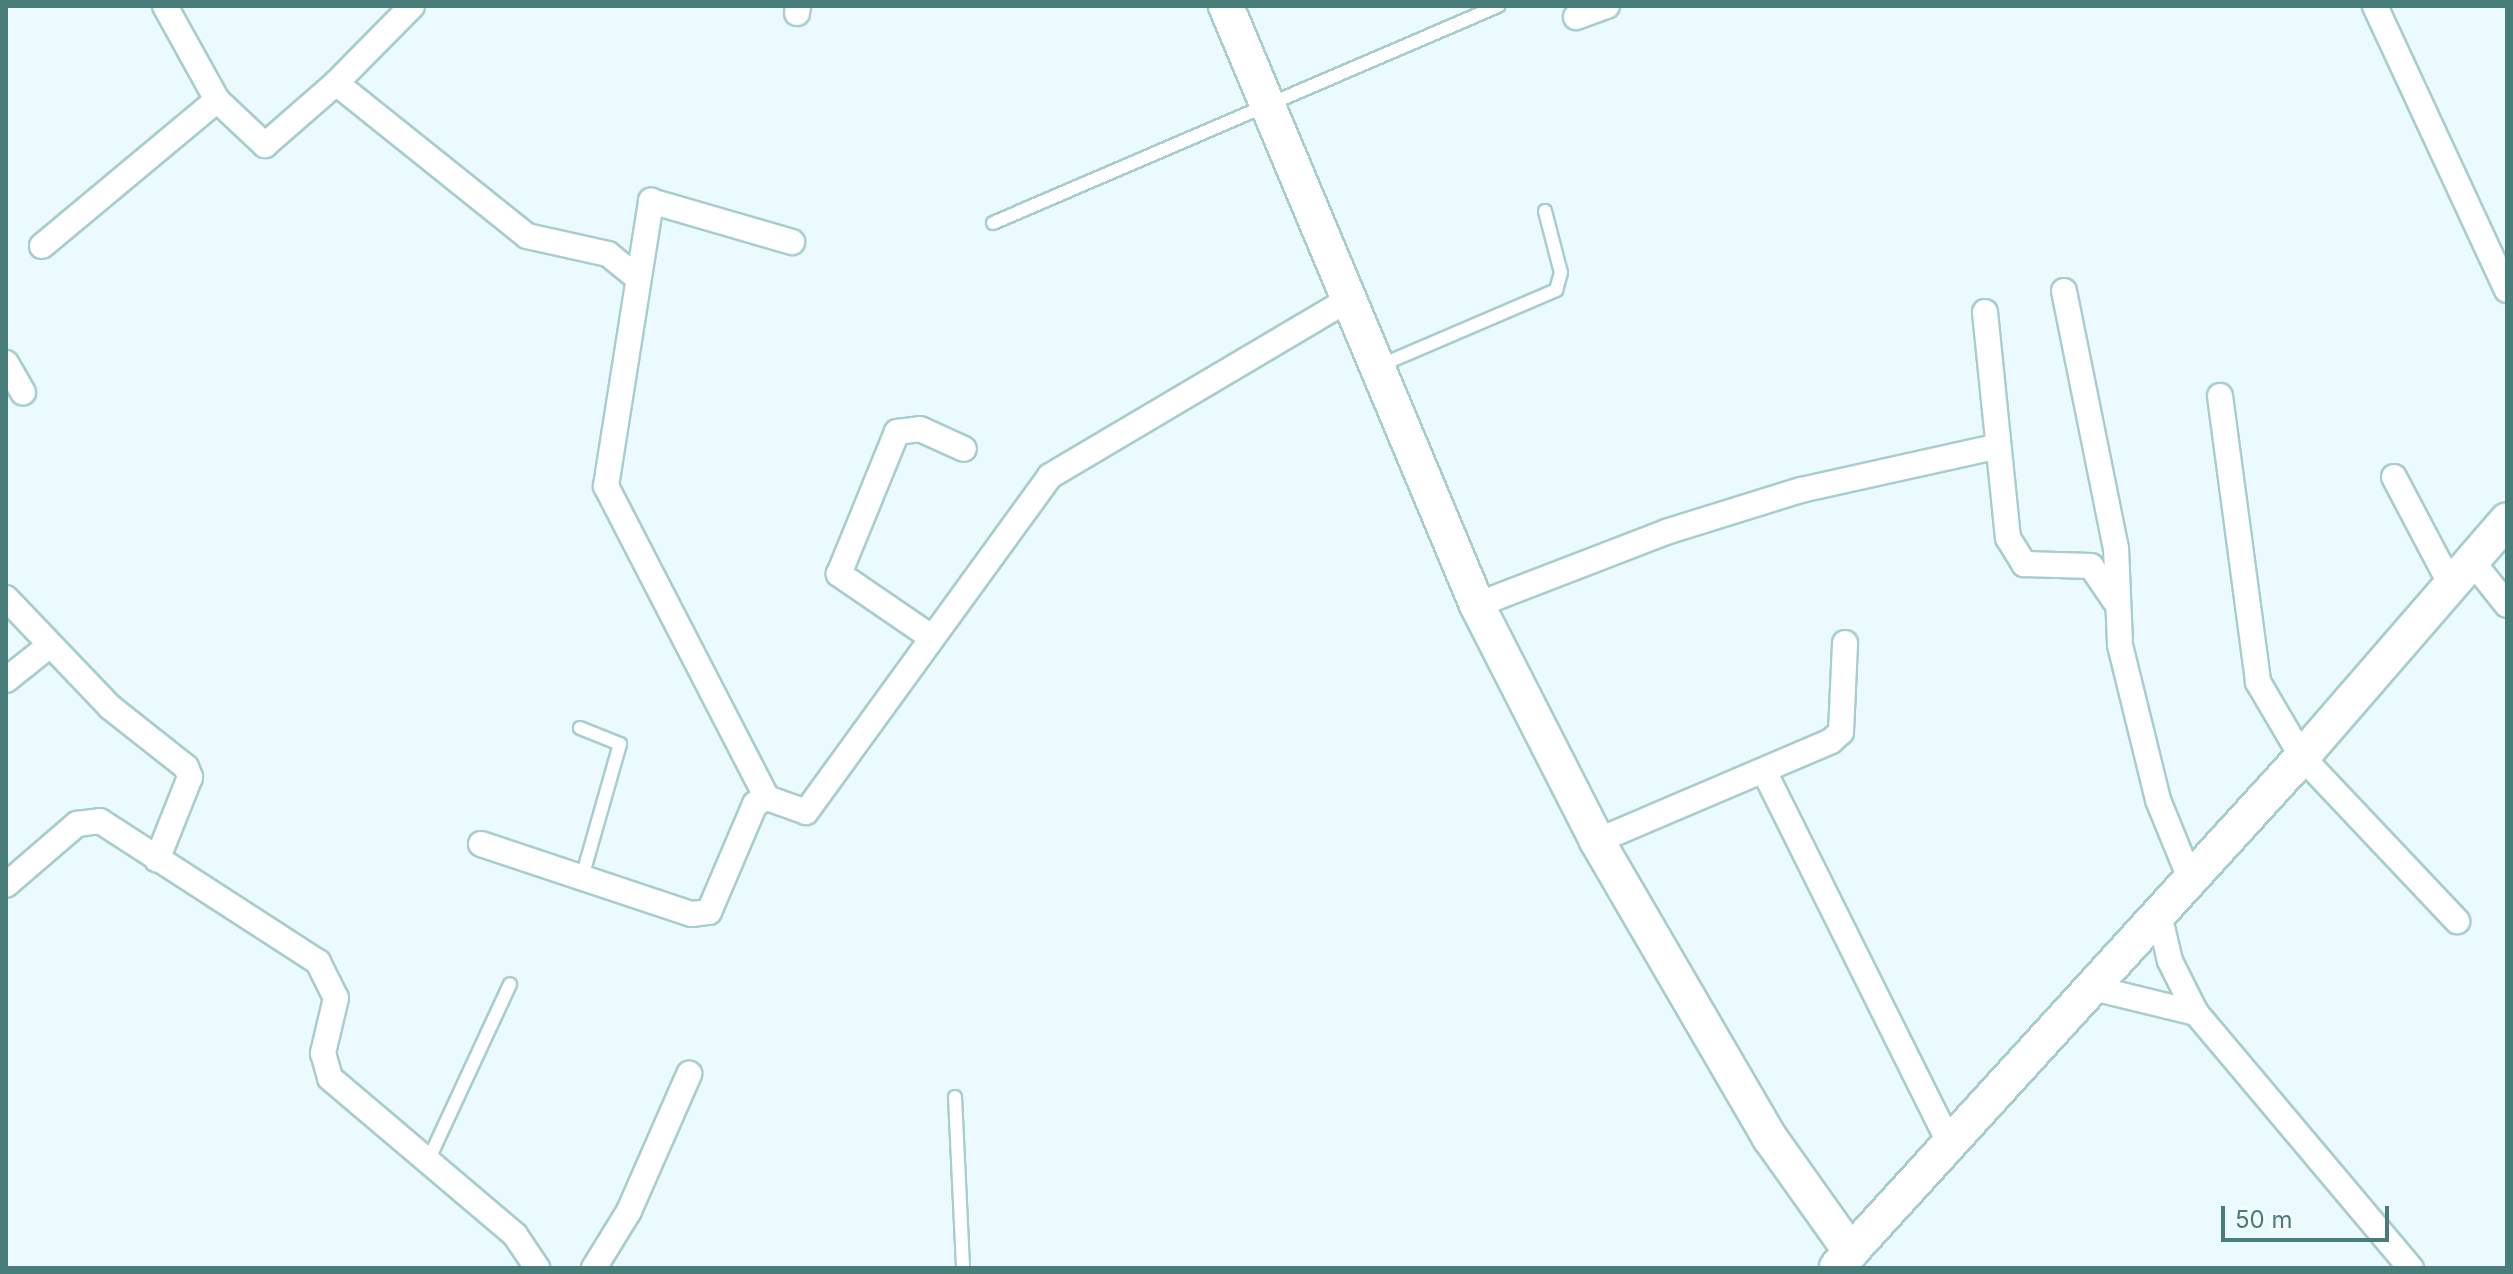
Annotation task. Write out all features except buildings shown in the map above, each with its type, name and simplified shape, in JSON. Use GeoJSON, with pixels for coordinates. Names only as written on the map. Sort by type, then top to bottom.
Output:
{"type":"FeatureCollection","features":[{"type":"Feature","properties":{"kind":"main road"},"geometry":{"type":"LineString","coordinates":[[1226,6],[1373,369],[1477,605],[1597,841],[1844,1260],[2089,987],[2159,914],[2189,876],[2302,757],[2507,520]]}},
{"type":"Feature","properties":{"kind":"street"},"geometry":{"type":"LineString","coordinates":[[165,6],[217,100],[265,145],[336,83],[412,6]]}},
{"type":"Feature","properties":{"kind":"street"},"geometry":{"type":"LineString","coordinates":[[1576,17],[1607,6]]}},
{"type":"Feature","properties":{"kind":"street"},"geometry":{"type":"LineString","coordinates":[[2375,6],[2498,243],[2507,290]]}},
{"type":"Feature","properties":{"kind":"street"},"geometry":{"type":"LineString","coordinates":[[336,83],[527,236],[608,254],[638,278]]}},
{"type":"Feature","properties":{"kind":"street"},"geometry":{"type":"LineString","coordinates":[[42,246],[217,100]]}},
{"type":"Feature","properties":{"kind":"street"},"geometry":{"type":"LineString","coordinates":[[792,242],[651,201],[608,495],[767,798],[806,812],[1050,476],[1346,301]]}},
{"type":"Feature","properties":{"kind":"street"},"geometry":{"type":"LineString","coordinates":[[2064,291],[2116,548],[2115,601],[2158,800],[2189,876]]}},
{"type":"Feature","properties":{"kind":"street"},"geometry":{"type":"LineString","coordinates":[[1985,312],[1995,447],[2017,558],[2034,566],[2091,566],[2115,601]]}},
{"type":"Feature","properties":{"kind":"street"},"geometry":{"type":"LineString","coordinates":[[6,363],[23,392]]}},
{"type":"Feature","properties":{"kind":"street"},"geometry":{"type":"LineString","coordinates":[[2220,396],[2254,667],[2302,757],[2457,921]]}},
{"type":"Feature","properties":{"kind":"street"},"geometry":{"type":"LineString","coordinates":[[931,637],[839,574],[897,432],[920,429],[964,449]]}},
{"type":"Feature","properties":{"kind":"street"},"geometry":{"type":"LineString","coordinates":[[1477,605],[1666,532],[1801,490],[1995,447]]}},
{"type":"Feature","properties":{"kind":"street"},"geometry":{"type":"LineString","coordinates":[[2394,477],[2461,572],[2507,605]]}},
{"type":"Feature","properties":{"kind":"street"},"geometry":{"type":"LineString","coordinates":[[6,598],[110,707],[186,767],[190,777],[157,860]]}},
{"type":"Feature","properties":{"kind":"street"},"geometry":{"type":"LineString","coordinates":[[1597,841],[1764,771],[1841,732],[1845,643]]}},
{"type":"Feature","properties":{"kind":"street"},"geometry":{"type":"LineString","coordinates":[[6,680],[50,645]]}},
{"type":"Feature","properties":{"kind":"street"},"geometry":{"type":"LineString","coordinates":[[1764,771],[1949,1142]]}},
{"type":"Feature","properties":{"kind":"street"},"geometry":{"type":"LineString","coordinates":[[481,844],[692,914],[709,912],[755,804],[767,798]]}},
{"type":"Feature","properties":{"kind":"street"},"geometry":{"type":"LineString","coordinates":[[6,885],[86,820],[100,821],[318,962],[336,998],[323,1053],[330,1078],[515,1235],[537,1268]]}},
{"type":"Feature","properties":{"kind":"street"},"geometry":{"type":"LineString","coordinates":[[2159,914],[2170,961],[2196,1013],[2411,1268]]}},
{"type":"Feature","properties":{"kind":"street"},"geometry":{"type":"LineString","coordinates":[[2089,987],[2196,1013]]}},
{"type":"Feature","properties":{"kind":"street"},"geometry":{"type":"LineString","coordinates":[[594,1268],[629,1211],[689,1074]]}},
{"type":"Feature","properties":{"kind":"lane"},"geometry":{"type":"LineString","coordinates":[[993,223],[1265,103],[1498,6]]}},
{"type":"Feature","properties":{"kind":"lane"},"geometry":{"type":"LineString","coordinates":[[1373,369],[1556,290],[1561,273],[1545,211]]}},
{"type":"Feature","properties":{"kind":"lane"},"geometry":{"type":"LineString","coordinates":[[580,728],[620,744],[582,877]]}},
{"type":"Feature","properties":{"kind":"lane"},"geometry":{"type":"LineString","coordinates":[[427,1163],[510,984]]}},
{"type":"Feature","properties":{"kind":"lane"},"geometry":{"type":"LineString","coordinates":[[955,1097],[963,1268]]}}]}
